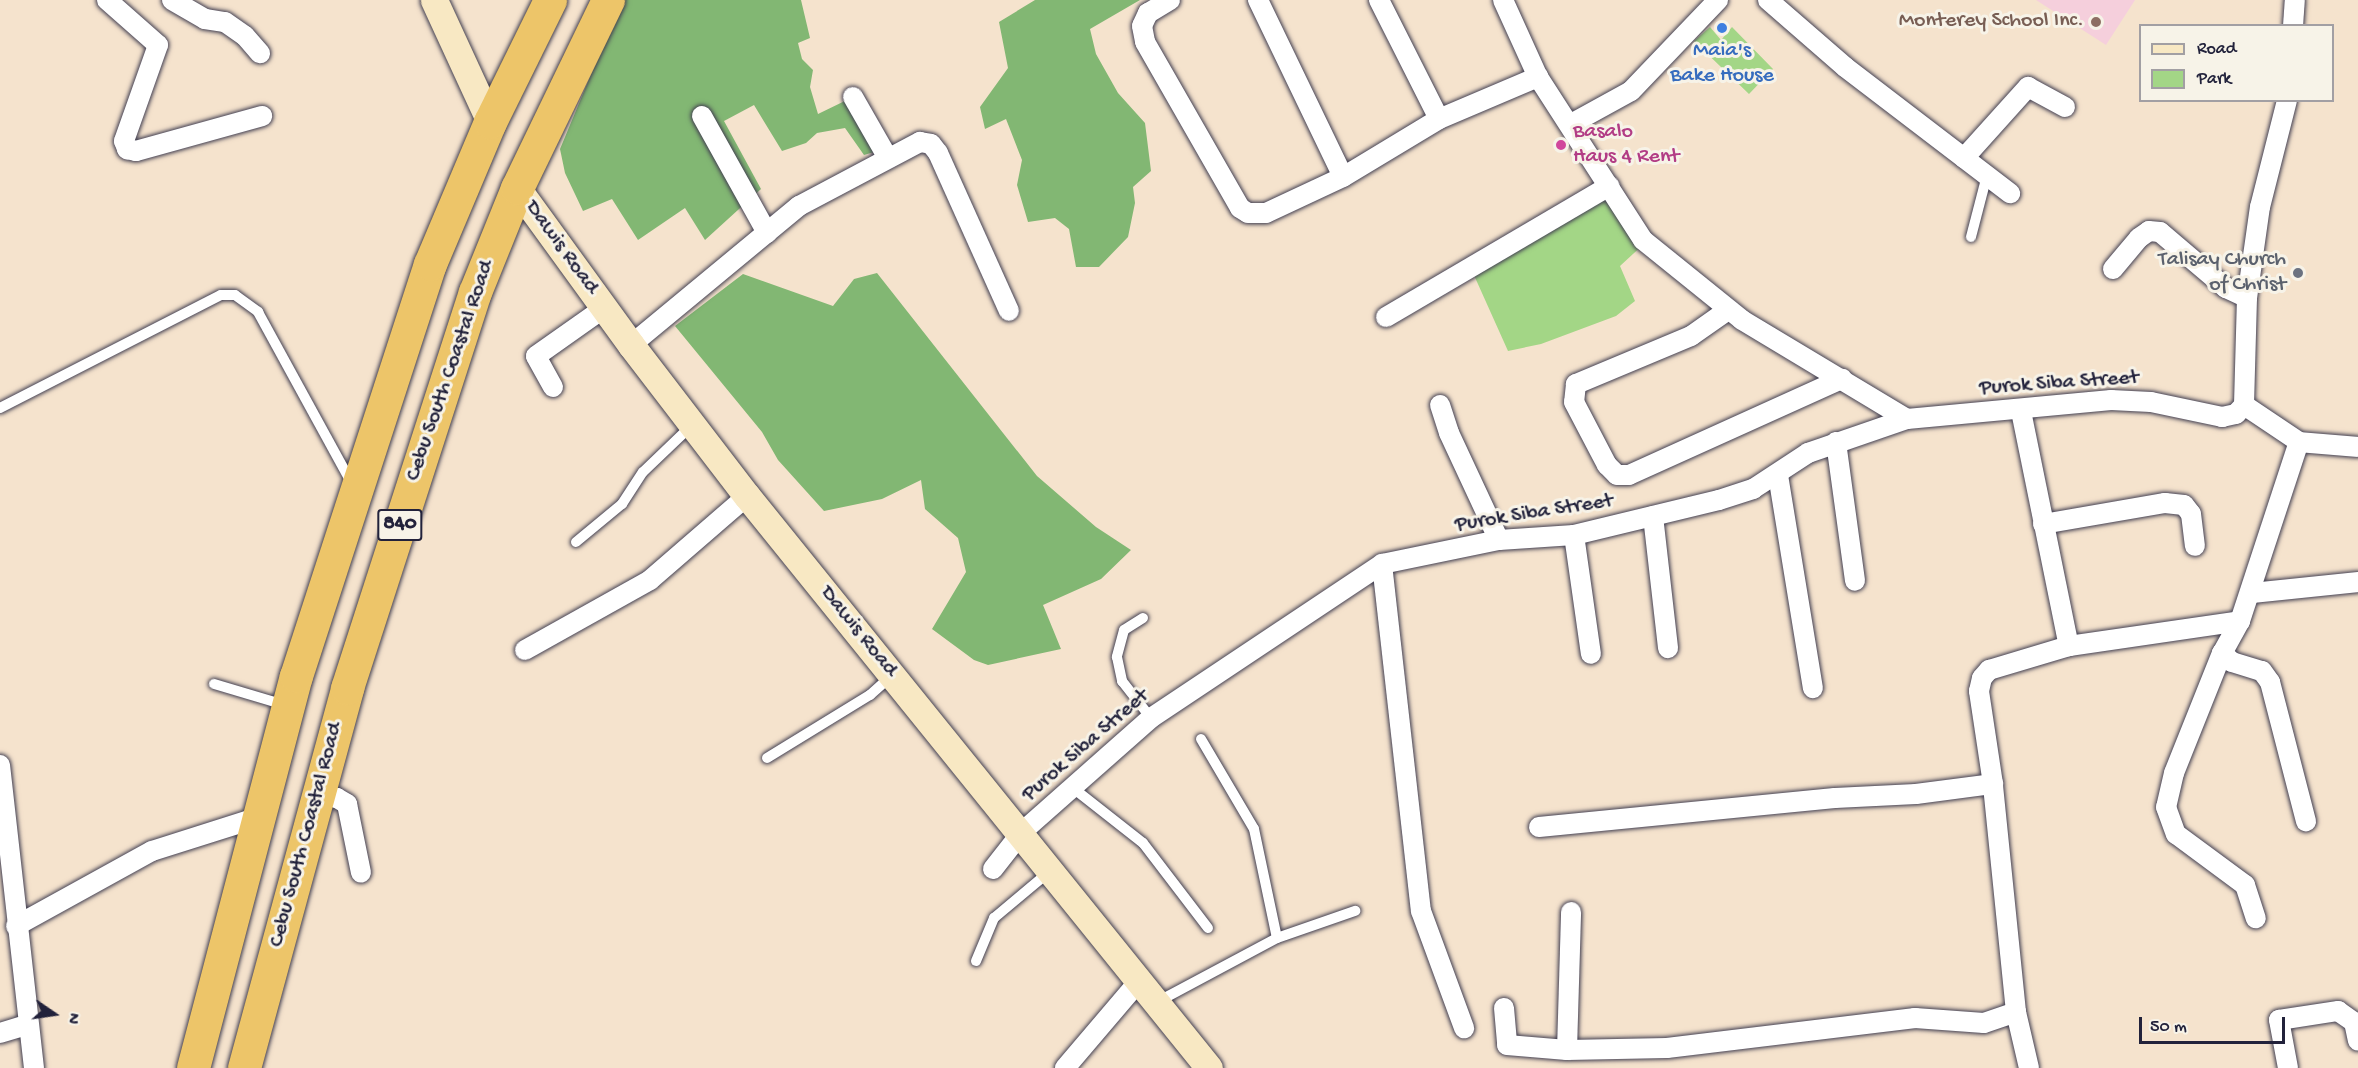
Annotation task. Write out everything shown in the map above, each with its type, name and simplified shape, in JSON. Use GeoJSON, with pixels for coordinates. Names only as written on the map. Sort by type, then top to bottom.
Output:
{"type":"FeatureCollection","features":[{"type":"Feature","properties":{"kind":"highway","name":"840"},"geometry":{"type":"LineString","coordinates":[[193,1068],[288,706],[430,264],[490,122],[550,0]]}},
{"type":"Feature","properties":{"kind":"highway","name":"Cebu South Coastal Road"},"geometry":{"type":"LineString","coordinates":[[244,1068],[347,688],[472,304],[517,188],[608,0]]}},
{"type":"Feature","properties":{"kind":"street"},"geometry":{"type":"LineString","coordinates":[[107,0],[158,45],[124,141],[127,149],[136,151],[262,116]]}},
{"type":"Feature","properties":{"kind":"street"},"geometry":{"type":"LineString","coordinates":[[172,0],[205,19],[225,22],[245,36],[260,54]]}},
{"type":"Feature","properties":{"kind":"street"},"geometry":{"type":"LineString","coordinates":[[434,0],[490,122]]}},
{"type":"Feature","properties":{"kind":"street"},"geometry":{"type":"LineString","coordinates":[[1257,0],[1343,177]]}},
{"type":"Feature","properties":{"kind":"street"},"geometry":{"type":"LineString","coordinates":[[1379,0],[1439,119]]}},
{"type":"Feature","properties":{"kind":"street"},"geometry":{"type":"LineString","coordinates":[[1503,0],[1538,77],[1571,124],[1643,240],[1728,310],[1907,419]]}},
{"type":"Feature","properties":{"kind":"street"},"geometry":{"type":"LineString","coordinates":[[1571,124],[1631,91],[1718,0]]}},
{"type":"Feature","properties":{"kind":"street"},"geometry":{"type":"LineString","coordinates":[[1768,0],[1845,67],[2010,193]]}},
{"type":"Feature","properties":{"kind":"street"},"geometry":{"type":"LineString","coordinates":[[2293,24],[2295,0]]}},
{"type":"Feature","properties":{"kind":"street"},"geometry":{"type":"LineString","coordinates":[[1164,2],[1144,19],[1145,42],[1240,208],[1248,213],[1266,213],[1343,177],[1439,119],[1538,77]]}},
{"type":"Feature","properties":{"kind":"street"},"geometry":{"type":"LineString","coordinates":[[1964,158],[2028,87],[2066,107]]}},
{"type":"Feature","properties":{"kind":"street"},"geometry":{"type":"LineString","coordinates":[[853,97],[888,158]]}},
{"type":"Feature","properties":{"kind":"street"},"geometry":{"type":"LineString","coordinates":[[2286,102],[2260,207],[2247,298],[2244,405],[2299,442],[2358,447]]}},
{"type":"Feature","properties":{"kind":"street"},"geometry":{"type":"LineString","coordinates":[[702,116],[766,233]]}},
{"type":"Feature","properties":{"kind":"street"},"geometry":{"type":"LineString","coordinates":[[631,345],[799,206],[920,142],[931,144],[1009,311]]}},
{"type":"Feature","properties":{"kind":"street"},"geometry":{"type":"LineString","coordinates":[[1386,317],[1609,186]]}},
{"type":"Feature","properties":{"kind":"street","name":"Dawis Road"},"geometry":{"type":"LineString","coordinates":[[517,188],[631,345],[747,496],[1023,832],[1159,1001],[1209,1068]]}},
{"type":"Feature","properties":{"kind":"street"},"geometry":{"type":"LineString","coordinates":[[2113,269],[2139,238],[2149,231],[2160,232],[2226,288],[2247,298]]}},
{"type":"Feature","properties":{"kind":"street"},"geometry":{"type":"LineString","coordinates":[[553,387],[536,356],[604,308]]}},
{"type":"Feature","properties":{"kind":"street"},"geometry":{"type":"LineString","coordinates":[[1728,310],[1690,336],[1576,384],[1574,402],[1607,465],[1617,475],[1629,475],[1842,379]]}},
{"type":"Feature","properties":{"kind":"street","name":"Purok Siba Street"},"geometry":{"type":"LineString","coordinates":[[993,869],[1023,832],[1151,718],[1382,564],[1499,540],[1574,536],[1719,500],[1778,475],[1808,453],[1907,419],[2021,411],[2111,400],[2151,402],[2222,417],[2236,414],[2244,405]]}},
{"type":"Feature","properties":{"kind":"street"},"geometry":{"type":"LineString","coordinates":[[1440,405],[1449,433],[1499,540]]}},
{"type":"Feature","properties":{"kind":"street"},"geometry":{"type":"LineString","coordinates":[[2021,411],[2069,646]]}},
{"type":"Feature","properties":{"kind":"street"},"geometry":{"type":"LineString","coordinates":[[1836,442],[1855,581]]}},
{"type":"Feature","properties":{"kind":"street"},"geometry":{"type":"LineString","coordinates":[[2256,918],[2245,885],[2176,834],[2166,807],[2174,774],[2222,653],[2252,593],[2299,442]]}},
{"type":"Feature","properties":{"kind":"street"},"geometry":{"type":"LineString","coordinates":[[1778,475],[1813,688]]}},
{"type":"Feature","properties":{"kind":"street"},"geometry":{"type":"LineString","coordinates":[[525,650],[650,580],[747,496]]}},
{"type":"Feature","properties":{"kind":"street"},"geometry":{"type":"LineString","coordinates":[[2043,524],[2165,503],[2184,505],[2191,514],[2195,546]]}},
{"type":"Feature","properties":{"kind":"street"},"geometry":{"type":"LineString","coordinates":[[1653,516],[1668,648]]}},
{"type":"Feature","properties":{"kind":"street"},"geometry":{"type":"LineString","coordinates":[[1574,536],[1591,654]]}},
{"type":"Feature","properties":{"kind":"street"},"geometry":{"type":"LineString","coordinates":[[1382,564],[1421,911],[1464,1028]]}},
{"type":"Feature","properties":{"kind":"street"},"geometry":{"type":"LineString","coordinates":[[2252,593],[2358,582]]}},
{"type":"Feature","properties":{"kind":"street"},"geometry":{"type":"LineString","coordinates":[[2029,1068],[2016,1012],[1993,784],[1979,691],[1982,678],[1989,670],[2069,646],[2240,621]]}},
{"type":"Feature","properties":{"kind":"street"},"geometry":{"type":"LineString","coordinates":[[2222,653],[2232,662],[2262,671],[2270,682],[2306,821]]}},
{"type":"Feature","properties":{"kind":"street"},"geometry":{"type":"LineString","coordinates":[[0,765],[6,897],[16,926],[34,1068]]}},
{"type":"Feature","properties":{"kind":"street"},"geometry":{"type":"LineString","coordinates":[[1539,826],[1835,798],[1916,794],[1993,784]]}},
{"type":"Feature","properties":{"kind":"street"},"geometry":{"type":"LineString","coordinates":[[318,795],[337,798],[347,804],[361,873]]}},
{"type":"Feature","properties":{"kind":"street"},"geometry":{"type":"LineString","coordinates":[[16,926],[152,851],[259,817]]}},
{"type":"Feature","properties":{"kind":"street"},"geometry":{"type":"LineString","coordinates":[[1567,1050],[1571,912]]}},
{"type":"Feature","properties":{"kind":"street"},"geometry":{"type":"LineString","coordinates":[[1065,1068],[1140,980]]}},
{"type":"Feature","properties":{"kind":"street"},"geometry":{"type":"LineString","coordinates":[[1504,1008],[1507,1045],[1567,1050],[1667,1048],[1915,1018],[1984,1023],[2016,1012]]}},
{"type":"Feature","properties":{"kind":"street"},"geometry":{"type":"LineString","coordinates":[[2288,1068],[2280,1020],[2338,1011],[2354,1022],[2358,1041]]}},
{"type":"Feature","properties":{"kind":"street"},"geometry":{"type":"LineString","coordinates":[[0,1033],[27,1025]]}},
{"type":"Feature","properties":{"kind":"lane"},"geometry":{"type":"LineString","coordinates":[[1971,237],[1987,176]]}},
{"type":"Feature","properties":{"kind":"lane"},"geometry":{"type":"LineString","coordinates":[[0,408],[221,294],[235,295],[258,312],[356,492]]}},
{"type":"Feature","properties":{"kind":"lane"},"geometry":{"type":"LineString","coordinates":[[576,542],[622,504],[643,472],[692,425]]}},
{"type":"Feature","properties":{"kind":"lane"},"geometry":{"type":"LineString","coordinates":[[1143,618],[1124,630],[1116,657],[1122,681],[1151,718]]}},
{"type":"Feature","properties":{"kind":"lane"},"geometry":{"type":"LineString","coordinates":[[767,758],[870,695],[892,675]]}},
{"type":"Feature","properties":{"kind":"lane"},"geometry":{"type":"LineString","coordinates":[[214,684],[288,706]]}},
{"type":"Feature","properties":{"kind":"lane"},"geometry":{"type":"LineString","coordinates":[[1201,739],[1254,829],[1277,938]]}},
{"type":"Feature","properties":{"kind":"lane"},"geometry":{"type":"LineString","coordinates":[[1073,788],[1143,843],[1208,928]]}},
{"type":"Feature","properties":{"kind":"lane"},"geometry":{"type":"LineString","coordinates":[[976,961],[994,918],[1052,869]]}},
{"type":"Feature","properties":{"kind":"lane"},"geometry":{"type":"LineString","coordinates":[[1159,1001],[1277,938],[1355,911]]}},
{"type":"Feature","properties":{"kind":"shaded area","name":"Monterey School Inc."},"geometry":{"type":"Polygon","coordinates":[[[2036,0],[2135,0],[2106,45],[2036,0]]]}},
{"type":"Feature","properties":{"kind":"green space"},"geometry":{"type":"Polygon","coordinates":[[[622,0],[801,0],[810,38],[798,43],[802,59],[813,70],[810,87],[818,114],[853,97],[874,152],[864,155],[845,128],[817,133],[806,143],[782,151],[754,105],[724,121],[761,189],[705,240],[685,208],[638,240],[612,199],[583,211],[565,173],[560,149],[622,0]]]}},
{"type":"Feature","properties":{"kind":"green space"},"geometry":{"type":"Polygon","coordinates":[[[1035,0],[1140,0],[1090,29],[1096,54],[1118,93],[1145,123],[1151,171],[1133,187],[1135,203],[1128,237],[1099,267],[1076,267],[1069,229],[1055,218],[1028,222],[1017,185],[1022,160],[1006,119],[985,129],[980,107],[1008,68],[999,22],[1035,0]]]}},
{"type":"Feature","properties":{"kind":"green space"},"geometry":{"type":"Polygon","coordinates":[[[1710,27],[1721,40],[1732,27],[1773,69],[1749,94],[1694,41],[1710,27]]]}},
{"type":"Feature","properties":{"kind":"green space"},"geometry":{"type":"Polygon","coordinates":[[[1608,192],[1646,242],[1620,266],[1635,301],[1616,316],[1541,344],[1508,351],[1473,273],[1608,192]]]}},
{"type":"Feature","properties":{"kind":"green space"},"geometry":{"type":"Polygon","coordinates":[[[877,273],[1037,476],[1096,527],[1131,550],[1101,579],[1043,605],[1061,649],[988,665],[974,660],[932,629],[966,572],[958,538],[925,509],[921,480],[882,499],[824,511],[778,460],[762,432],[675,326],[743,274],[833,306],[854,279],[877,273]]]}},
{"type":"Feature","properties":{"kind":"place","name":"Monterey School Inc."},"geometry":{"type":"Point","coordinates":[2096,22]}},
{"type":"Feature","properties":{"kind":"place","name":"Maia's Bake House"},"geometry":{"type":"Point","coordinates":[1722,28]}},
{"type":"Feature","properties":{"kind":"place","name":"Basalo Haus 4 Rent"},"geometry":{"type":"Point","coordinates":[1561,145]}},
{"type":"Feature","properties":{"kind":"place","name":"Talisay Church of Christ"},"geometry":{"type":"Point","coordinates":[2298,273]}}]}
